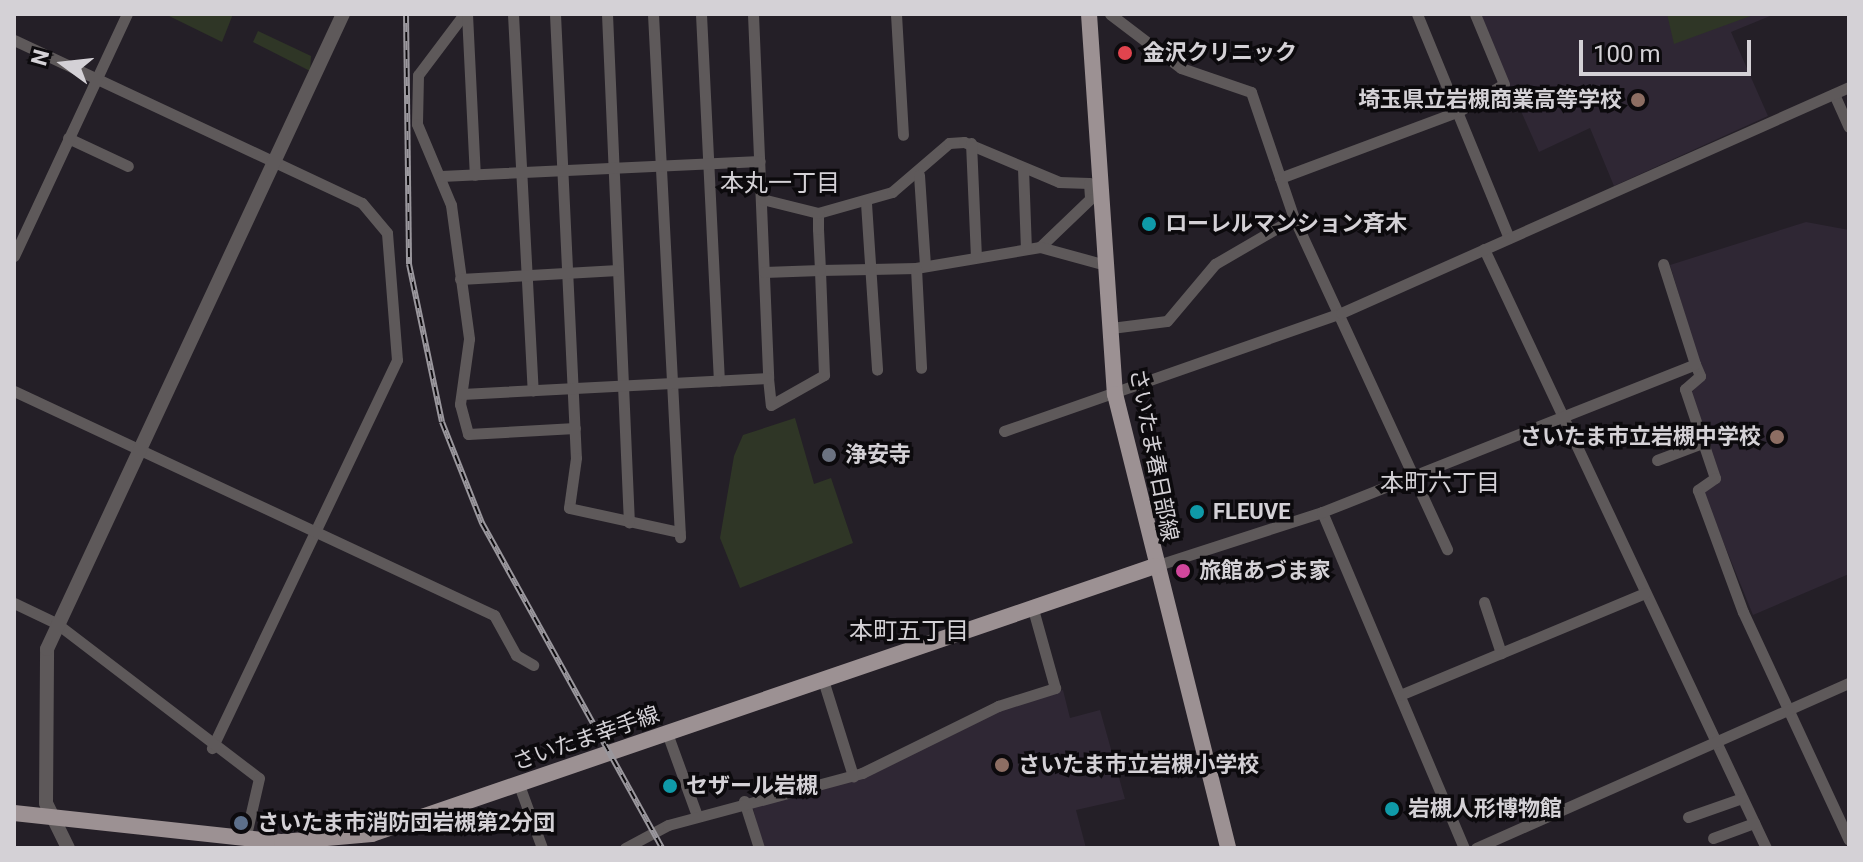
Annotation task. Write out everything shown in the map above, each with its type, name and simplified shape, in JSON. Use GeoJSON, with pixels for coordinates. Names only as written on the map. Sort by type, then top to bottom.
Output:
{"type":"FeatureCollection","features":[{"type":"Feature","properties":{"kind":"main road","name":"さいたま春日部線"},"geometry":{"type":"LineString","coordinates":[[1089,14],[1115,394],[1155,566],[1228,848]]}},
{"type":"Feature","properties":{"kind":"main road","name":"さいたま幸手線"},"geometry":{"type":"LineString","coordinates":[[14,813],[50,819],[121,820],[245,839],[343,840],[519,785],[1155,566]]}},
{"type":"Feature","properties":{"kind":"street"},"geometry":{"type":"LineString","coordinates":[[14,256],[127,14]]}},
{"type":"Feature","properties":{"kind":"street"},"geometry":{"type":"LineString","coordinates":[[62,844],[50,819],[47,649],[56,623],[343,14]]}},
{"type":"Feature","properties":{"kind":"street"},"geometry":{"type":"LineString","coordinates":[[465,14],[475,175]]}},
{"type":"Feature","properties":{"kind":"street"},"geometry":{"type":"LineString","coordinates":[[465,14],[418,75],[417,124],[441,176],[460,279],[469,339],[462,394],[468,434],[575,428]]}},
{"type":"Feature","properties":{"kind":"street"},"geometry":{"type":"LineString","coordinates":[[513,14],[533,390]]}},
{"type":"Feature","properties":{"kind":"street"},"geometry":{"type":"LineString","coordinates":[[555,14],[575,428],[569,508],[680,534],[653,14]]}},
{"type":"Feature","properties":{"kind":"street"},"geometry":{"type":"LineString","coordinates":[[607,14],[629,523]]}},
{"type":"Feature","properties":{"kind":"street"},"geometry":{"type":"LineString","coordinates":[[701,14],[719,381]]}},
{"type":"Feature","properties":{"kind":"street"},"geometry":{"type":"LineString","coordinates":[[753,14],[771,405],[781,406],[824,375],[818,213]]}},
{"type":"Feature","properties":{"kind":"street"},"geometry":{"type":"LineString","coordinates":[[896,14],[903,135]]}},
{"type":"Feature","properties":{"kind":"street"},"geometry":{"type":"LineString","coordinates":[[1110,14],[1181,68],[1244,85],[1294,218],[1341,313],[1447,549]]}},
{"type":"Feature","properties":{"kind":"street"},"geometry":{"type":"LineString","coordinates":[[1417,14],[1509,238]]}},
{"type":"Feature","properties":{"kind":"street"},"geometry":{"type":"LineString","coordinates":[[1280,178],[1459,111],[1504,84],[1475,14]]}},
{"type":"Feature","properties":{"kind":"street"},"geometry":{"type":"LineString","coordinates":[[14,40],[274,159],[362,203],[387,233],[397,360],[212,748]]}},
{"type":"Feature","properties":{"kind":"street"},"geometry":{"type":"LineString","coordinates":[[1004,431],[1341,313],[1849,87]]}},
{"type":"Feature","properties":{"kind":"street"},"geometry":{"type":"LineString","coordinates":[[1834,94],[1849,127]]}},
{"type":"Feature","properties":{"kind":"street"},"geometry":{"type":"LineString","coordinates":[[68,138],[128,166]]}},
{"type":"Feature","properties":{"kind":"street"},"geometry":{"type":"LineString","coordinates":[[762,199],[818,213],[866,203],[919,175],[949,143],[971,143],[1059,182],[1089,183],[1090,199],[1040,247]]}},
{"type":"Feature","properties":{"kind":"street"},"geometry":{"type":"LineString","coordinates":[[971,143],[976,256]]}},
{"type":"Feature","properties":{"kind":"street"},"geometry":{"type":"LineString","coordinates":[[441,176],[760,161]]}},
{"type":"Feature","properties":{"kind":"street"},"geometry":{"type":"LineString","coordinates":[[1023,168],[1026,249]]}},
{"type":"Feature","properties":{"kind":"street"},"geometry":{"type":"LineString","coordinates":[[919,175],[921,368]]}},
{"type":"Feature","properties":{"kind":"street"},"geometry":{"type":"LineString","coordinates":[[866,203],[877,370]]}},
{"type":"Feature","properties":{"kind":"street"},"geometry":{"type":"LineString","coordinates":[[1111,328],[1167,321],[1215,264],[1294,218]]}},
{"type":"Feature","properties":{"kind":"street"},"geometry":{"type":"LineString","coordinates":[[764,272],[920,267],[1040,247],[1106,265]]}},
{"type":"Feature","properties":{"kind":"street"},"geometry":{"type":"LineString","coordinates":[[1484,249],[1766,848]]}},
{"type":"Feature","properties":{"kind":"street"},"geometry":{"type":"LineString","coordinates":[[1663,264],[1700,376],[1685,389],[1715,478],[1698,490],[1787,712],[1849,840]]}},
{"type":"Feature","properties":{"kind":"street"},"geometry":{"type":"LineString","coordinates":[[460,279],[618,270]]}},
{"type":"Feature","properties":{"kind":"street"},"geometry":{"type":"LineString","coordinates":[[1155,566],[1322,512],[1695,364]]}},
{"type":"Feature","properties":{"kind":"street"},"geometry":{"type":"LineString","coordinates":[[462,394],[768,378]]}},
{"type":"Feature","properties":{"kind":"street"},"geometry":{"type":"LineString","coordinates":[[14,391],[494,615],[516,655],[533,665]]}},
{"type":"Feature","properties":{"kind":"street"},"geometry":{"type":"LineString","coordinates":[[1657,460],[1702,443]]}},
{"type":"Feature","properties":{"kind":"street"},"geometry":{"type":"LineString","coordinates":[[1322,512],[1464,848]]}},
{"type":"Feature","properties":{"kind":"street"},"geometry":{"type":"LineString","coordinates":[[1400,695],[1645,593]]}},
{"type":"Feature","properties":{"kind":"street"},"geometry":{"type":"LineString","coordinates":[[1484,602],[1501,653]]}},
{"type":"Feature","properties":{"kind":"street"},"geometry":{"type":"LineString","coordinates":[[14,603],[56,623],[212,748],[259,778],[245,839]]}},
{"type":"Feature","properties":{"kind":"street"},"geometry":{"type":"LineString","coordinates":[[625,848],[697,816],[744,801],[853,776],[998,706],[1055,688],[1033,609]]}},
{"type":"Feature","properties":{"kind":"street"},"geometry":{"type":"LineString","coordinates":[[823,680],[853,776]]}},
{"type":"Feature","properties":{"kind":"street"},"geometry":{"type":"LineString","coordinates":[[1476,848],[1849,683]]}},
{"type":"Feature","properties":{"kind":"street"},"geometry":{"type":"LineString","coordinates":[[667,733],[697,816]]}},
{"type":"Feature","properties":{"kind":"street"},"geometry":{"type":"LineString","coordinates":[[519,785],[542,848]]}},
{"type":"Feature","properties":{"kind":"street"},"geometry":{"type":"LineString","coordinates":[[1688,817],[1742,798]]}},
{"type":"Feature","properties":{"kind":"street"},"geometry":{"type":"LineString","coordinates":[[744,801],[759,848]]}},
{"type":"Feature","properties":{"kind":"street"},"geometry":{"type":"LineString","coordinates":[[1713,838],[1754,823]]}},
{"type":"Feature","properties":{"kind":"shaded area","name":"埼玉県立岩槻商業高等学校"},"geometry":{"type":"Polygon","coordinates":[[[1478,14],[1775,14],[1731,32],[1768,116],[1614,186],[1590,128],[1539,152],[1478,14]]]}},
{"type":"Feature","properties":{"kind":"shaded area","name":"さいたま市立岩槻中学校"},"geometry":{"type":"Polygon","coordinates":[[[1806,222],[1849,230],[1849,574],[1753,615],[1703,492],[1720,480],[1690,394],[1704,378],[1670,265],[1806,222]]]}},
{"type":"Feature","properties":{"kind":"shaded area","name":"さいたま市立岩槻小学校"},"geometry":{"type":"Polygon","coordinates":[[[1063,690],[1070,718],[1100,710],[1125,799],[1076,810],[1086,848],[763,848],[752,804],[850,781],[999,711],[1063,690]]]}},
{"type":"Feature","properties":{"kind":"green space"},"geometry":{"type":"Polygon","coordinates":[[[165,14],[233,14],[222,42],[165,14]]]}},
{"type":"Feature","properties":{"kind":"green space"},"geometry":{"type":"Polygon","coordinates":[[[1667,14],[1756,14],[1674,44],[1667,14]]]}},
{"type":"Feature","properties":{"kind":"green space"},"geometry":{"type":"Polygon","coordinates":[[[258,31],[311,56],[310,71],[253,42],[258,31]]]}},
{"type":"Feature","properties":{"kind":"green space"},"geometry":{"type":"Polygon","coordinates":[[[795,418],[814,484],[831,478],[853,543],[740,588],[720,538],[734,456],[743,435],[795,418]]]}},
{"type":"Feature","properties":{"kind":"railway"},"geometry":{"type":"LineString","coordinates":[[406,14],[409,264],[442,422],[482,523],[662,848]]}},
{"type":"Feature","properties":{"kind":"place","name":"金沢クリニック"},"geometry":{"type":"Point","coordinates":[1125,53]}},
{"type":"Feature","properties":{"kind":"place","name":"埼玉県立岩槻商業高等学校"},"geometry":{"type":"Point","coordinates":[1638,100]}},
{"type":"Feature","properties":{"kind":"place","name":"ローレルマンション斉木"},"geometry":{"type":"Point","coordinates":[1149,224]}},
{"type":"Feature","properties":{"kind":"place","name":"さいたま市立岩槻中学校"},"geometry":{"type":"Point","coordinates":[1777,437]}},
{"type":"Feature","properties":{"kind":"place","name":"浄安寺"},"geometry":{"type":"Point","coordinates":[829,455]}},
{"type":"Feature","properties":{"kind":"place","name":"FLEUVE"},"geometry":{"type":"Point","coordinates":[1197,512]}},
{"type":"Feature","properties":{"kind":"place","name":"旅館あづま家"},"geometry":{"type":"Point","coordinates":[1183,571]}},
{"type":"Feature","properties":{"kind":"place","name":"さいたま市立岩槻小学校"},"geometry":{"type":"Point","coordinates":[1002,765]}},
{"type":"Feature","properties":{"kind":"place","name":"セザール岩槻"},"geometry":{"type":"Point","coordinates":[670,786]}},
{"type":"Feature","properties":{"kind":"place","name":"岩槻人形博物館"},"geometry":{"type":"Point","coordinates":[1392,809]}},
{"type":"Feature","properties":{"kind":"place","name":"さいたま市消防団岩槻第2分団"},"geometry":{"type":"Point","coordinates":[241,823]}},
{"type":"Feature","properties":{"kind":"district","name":"本丸一丁目"},"geometry":{"type":"Point","coordinates":[780,184]}},
{"type":"Feature","properties":{"kind":"district","name":"本町六丁目"},"geometry":{"type":"Point","coordinates":[1440,484]}},
{"type":"Feature","properties":{"kind":"district","name":"本町五丁目"},"geometry":{"type":"Point","coordinates":[909,632]}}]}
